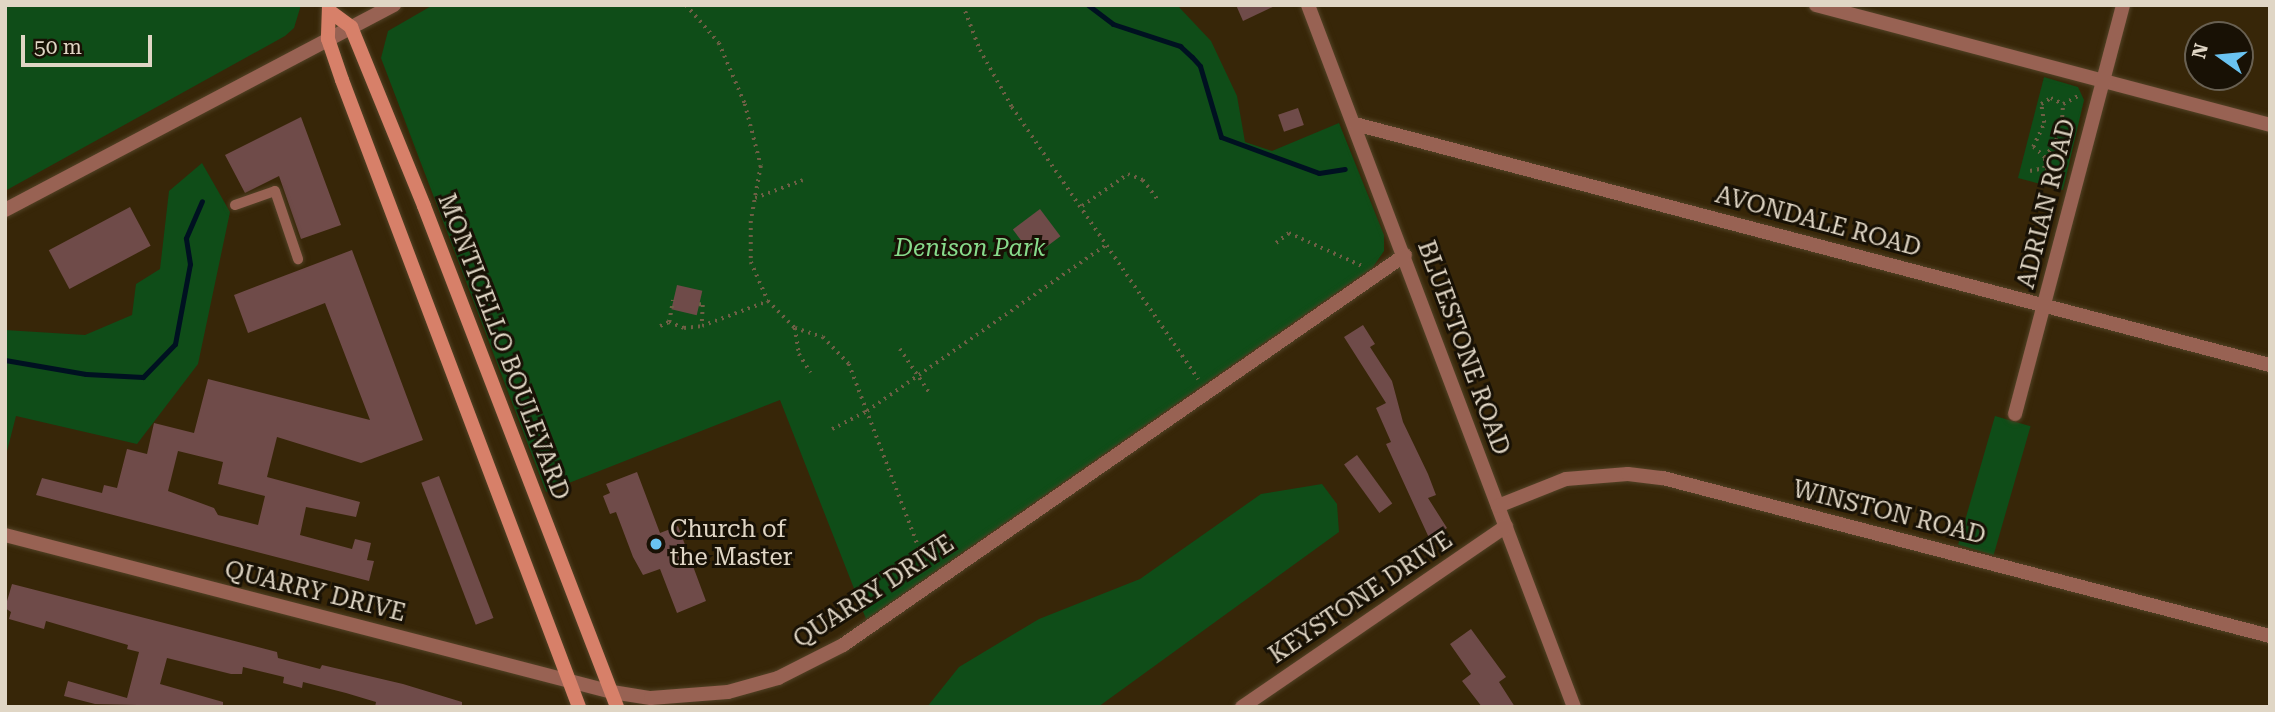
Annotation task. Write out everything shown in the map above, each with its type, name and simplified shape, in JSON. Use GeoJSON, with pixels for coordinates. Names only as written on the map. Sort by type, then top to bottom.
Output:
{"type":"FeatureCollection","features":[{"type":"Feature","properties":{"kind":"main road"},"geometry":{"type":"LineString","coordinates":[[330,9],[351,27]]}},
{"type":"Feature","properties":{"kind":"main road"},"geometry":{"type":"LineString","coordinates":[[330,9],[328,39],[579,707]]}},
{"type":"Feature","properties":{"kind":"main road","name":"MONTICELLO BOULEVARD"},"geometry":{"type":"LineString","coordinates":[[351,27],[425,206],[617,707]]}},
{"type":"Feature","properties":{"kind":"street"},"geometry":{"type":"LineString","coordinates":[[5,210],[394,5]]}},
{"type":"Feature","properties":{"kind":"street","name":"BLUESTONE ROAD"},"geometry":{"type":"LineString","coordinates":[[1308,5],[1405,255],[1574,707]]}},
{"type":"Feature","properties":{"kind":"street"},"geometry":{"type":"LineString","coordinates":[[1816,5],[2270,125]]}},
{"type":"Feature","properties":{"kind":"street","name":"ADRIAN ROAD"},"geometry":{"type":"LineString","coordinates":[[2015,414],[2123,5]]}},
{"type":"Feature","properties":{"kind":"street","name":"AVONDALE ROAD"},"geometry":{"type":"LineString","coordinates":[[1355,124],[2270,365]]}},
{"type":"Feature","properties":{"kind":"street","name":"QUARRY DRIVE"},"geometry":{"type":"LineString","coordinates":[[5,536],[612,692],[650,698],[709,695],[778,678],[813,662],[865,631],[1405,255]]}},
{"type":"Feature","properties":{"kind":"street","name":"WINSTON ROAD"},"geometry":{"type":"LineString","coordinates":[[1498,506],[1566,478],[1618,474],[1663,478],[2270,636]]}},
{"type":"Feature","properties":{"kind":"street","name":"KEYSTONE DRIVE"},"geometry":{"type":"LineString","coordinates":[[1242,707],[1506,526]]}},
{"type":"Feature","properties":{"kind":"lane"},"geometry":{"type":"LineString","coordinates":[[235,205],[275,191],[299,259]]}},
{"type":"Feature","properties":{"kind":"path"},"geometry":{"type":"LineString","coordinates":[[686,5],[719,43],[745,104],[761,166],[755,198],[751,262],[768,302],[795,328],[823,337],[844,355],[926,567]]}},
{"type":"Feature","properties":{"kind":"path"},"geometry":{"type":"LineString","coordinates":[[963,5],[999,86],[1198,379]]}},
{"type":"Feature","properties":{"kind":"path"},"geometry":{"type":"LineString","coordinates":[[2063,104],[2080,95]]}},
{"type":"Feature","properties":{"kind":"path"},"geometry":{"type":"LineString","coordinates":[[2045,158],[2033,147],[2044,123],[2041,104],[2051,99],[2063,104]]}},
{"type":"Feature","properties":{"kind":"path"},"geometry":{"type":"LineString","coordinates":[[2045,168],[2045,158],[2061,131],[2063,104]]}},
{"type":"Feature","properties":{"kind":"path"},"geometry":{"type":"LineString","coordinates":[[2030,171],[2045,168],[2060,174]]}},
{"type":"Feature","properties":{"kind":"path"},"geometry":{"type":"LineString","coordinates":[[1082,206],[1128,174],[1143,180],[1158,200]]}},
{"type":"Feature","properties":{"kind":"path"},"geometry":{"type":"LineString","coordinates":[[755,198],[803,180]]}},
{"type":"Feature","properties":{"kind":"path"},"geometry":{"type":"LineString","coordinates":[[1276,243],[1289,233],[1362,265]]}},
{"type":"Feature","properties":{"kind":"path"},"geometry":{"type":"LineString","coordinates":[[832,429],[867,411],[1107,244]]}},
{"type":"Feature","properties":{"kind":"path"},"geometry":{"type":"LineString","coordinates":[[669,322],[673,300]]}},
{"type":"Feature","properties":{"kind":"path"},"geometry":{"type":"LineString","coordinates":[[660,326],[669,322],[684,328],[702,326],[768,302]]}},
{"type":"Feature","properties":{"kind":"path"},"geometry":{"type":"LineString","coordinates":[[699,304],[703,305],[702,326]]}},
{"type":"Feature","properties":{"kind":"path"},"geometry":{"type":"LineString","coordinates":[[795,328],[799,354],[811,373]]}},
{"type":"Feature","properties":{"kind":"path"},"geometry":{"type":"LineString","coordinates":[[900,349],[929,392]]}},
{"type":"Feature","properties":{"kind":"green space"},"geometry":{"type":"Polygon","coordinates":[[[5,5],[301,5],[294,28],[285,36],[5,191],[5,5]]]}},
{"type":"Feature","properties":{"kind":"green space","name":"Denison Park"},"geometry":{"type":"Polygon","coordinates":[[[433,5],[1177,5],[1211,41],[1237,96],[1245,142],[1272,151],[1339,123],[1384,235],[1384,251],[1373,267],[866,619],[780,400],[546,492],[381,58],[388,31],[433,5]]]}},
{"type":"Feature","properties":{"kind":"green space"},"geometry":{"type":"Polygon","coordinates":[[[2044,77],[2078,87],[2084,100],[2063,190],[2018,178],[2044,77]]]}},
{"type":"Feature","properties":{"kind":"green space"},"geometry":{"type":"Polygon","coordinates":[[[202,163],[230,212],[198,364],[137,444],[16,416],[5,459],[5,330],[85,335],[132,315],[136,284],[160,269],[169,191],[202,163]]]}},
{"type":"Feature","properties":{"kind":"green space"},"geometry":{"type":"Polygon","coordinates":[[[1995,416],[2031,426],[1994,555],[1958,545],[1995,416]]]}},
{"type":"Feature","properties":{"kind":"green space"},"geometry":{"type":"Polygon","coordinates":[[[1322,484],[1337,504],[1339,532],[1098,707],[927,707],[959,667],[1039,619],[1140,579],[1261,494],[1322,484]]]}},
{"type":"Feature","properties":{"kind":"building"},"geometry":{"type":"Polygon","coordinates":[[[1236,5],[1277,5],[1243,21],[1236,5]]]}},
{"type":"Feature","properties":{"kind":"building"},"geometry":{"type":"Polygon","coordinates":[[[1298,108],[1304,125],[1284,132],[1278,115],[1298,108]]]}},
{"type":"Feature","properties":{"kind":"building"},"geometry":{"type":"Polygon","coordinates":[[[301,117],[341,225],[301,239],[279,176],[245,193],[225,155],[301,117]]]}},
{"type":"Feature","properties":{"kind":"building"},"geometry":{"type":"Polygon","coordinates":[[[130,207],[151,246],[69,289],[49,250],[130,207]]]}},
{"type":"Feature","properties":{"kind":"building"},"geometry":{"type":"Polygon","coordinates":[[[1040,209],[1060,236],[1033,257],[1013,229],[1040,209]]]}},
{"type":"Feature","properties":{"kind":"building"},"geometry":{"type":"Polygon","coordinates":[[[352,250],[423,440],[361,463],[277,437],[267,477],[360,502],[356,517],[306,507],[300,535],[352,549],[355,539],[371,543],[367,560],[374,561],[369,581],[36,495],[42,478],[102,493],[104,485],[117,488],[127,449],[147,454],[154,423],[194,433],[208,379],[370,420],[325,303],[248,333],[234,295],[352,250]],[[178,451],[168,491],[214,508],[218,515],[258,525],[265,496],[218,484],[223,462],[178,451]]]}},
{"type":"Feature","properties":{"kind":"building"},"geometry":{"type":"Polygon","coordinates":[[[677,285],[702,291],[697,315],[671,309],[677,285]]]}},
{"type":"Feature","properties":{"kind":"building"},"geometry":{"type":"Polygon","coordinates":[[[1363,325],[1375,344],[1370,347],[1392,381],[1403,422],[1436,495],[1428,498],[1447,528],[1430,540],[1386,444],[1391,442],[1376,408],[1386,403],[1344,337],[1363,325]]]}},
{"type":"Feature","properties":{"kind":"building"},"geometry":{"type":"Polygon","coordinates":[[[1357,455],[1392,504],[1379,513],[1344,464],[1357,455]]]}},
{"type":"Feature","properties":{"kind":"building","name":"Church of the Master"},"geometry":{"type":"Polygon","coordinates":[[[637,472],[660,533],[678,526],[706,601],[677,613],[660,569],[643,575],[633,557],[616,512],[610,514],[603,496],[610,493],[606,484],[637,472]]]}},
{"type":"Feature","properties":{"kind":"building"},"geometry":{"type":"Polygon","coordinates":[[[439,476],[493,618],[476,625],[421,483],[439,476]]]}},
{"type":"Feature","properties":{"kind":"building"},"geometry":{"type":"Polygon","coordinates":[[[12,584],[277,652],[278,658],[320,669],[322,665],[403,684],[462,702],[462,707],[375,707],[376,702],[303,682],[302,688],[283,683],[284,677],[243,667],[242,674],[231,674],[167,658],[160,684],[223,702],[223,707],[95,704],[64,696],[68,681],[127,698],[139,652],[127,649],[128,645],[46,621],[44,629],[9,619],[11,612],[5,608],[12,584]]]}},
{"type":"Feature","properties":{"kind":"building"},"geometry":{"type":"Polygon","coordinates":[[[1471,629],[1506,677],[1499,682],[1515,707],[1482,707],[1462,681],[1471,674],[1450,644],[1471,629]]]}},
{"type":"Feature","properties":{"kind":"waterway"},"geometry":{"type":"LineString","coordinates":[[1088,5],[1113,24],[1180,46],[1192,57],[1200,66],[1221,137],[1319,173],[1345,169]]}},
{"type":"Feature","properties":{"kind":"waterway"},"geometry":{"type":"LineString","coordinates":[[5,360],[86,374],[143,377],[175,344],[190,264],[186,238],[202,201]]}},
{"type":"Feature","properties":{"kind":"place","name":"Church of the Master"},"geometry":{"type":"Point","coordinates":[656,544]}}]}
